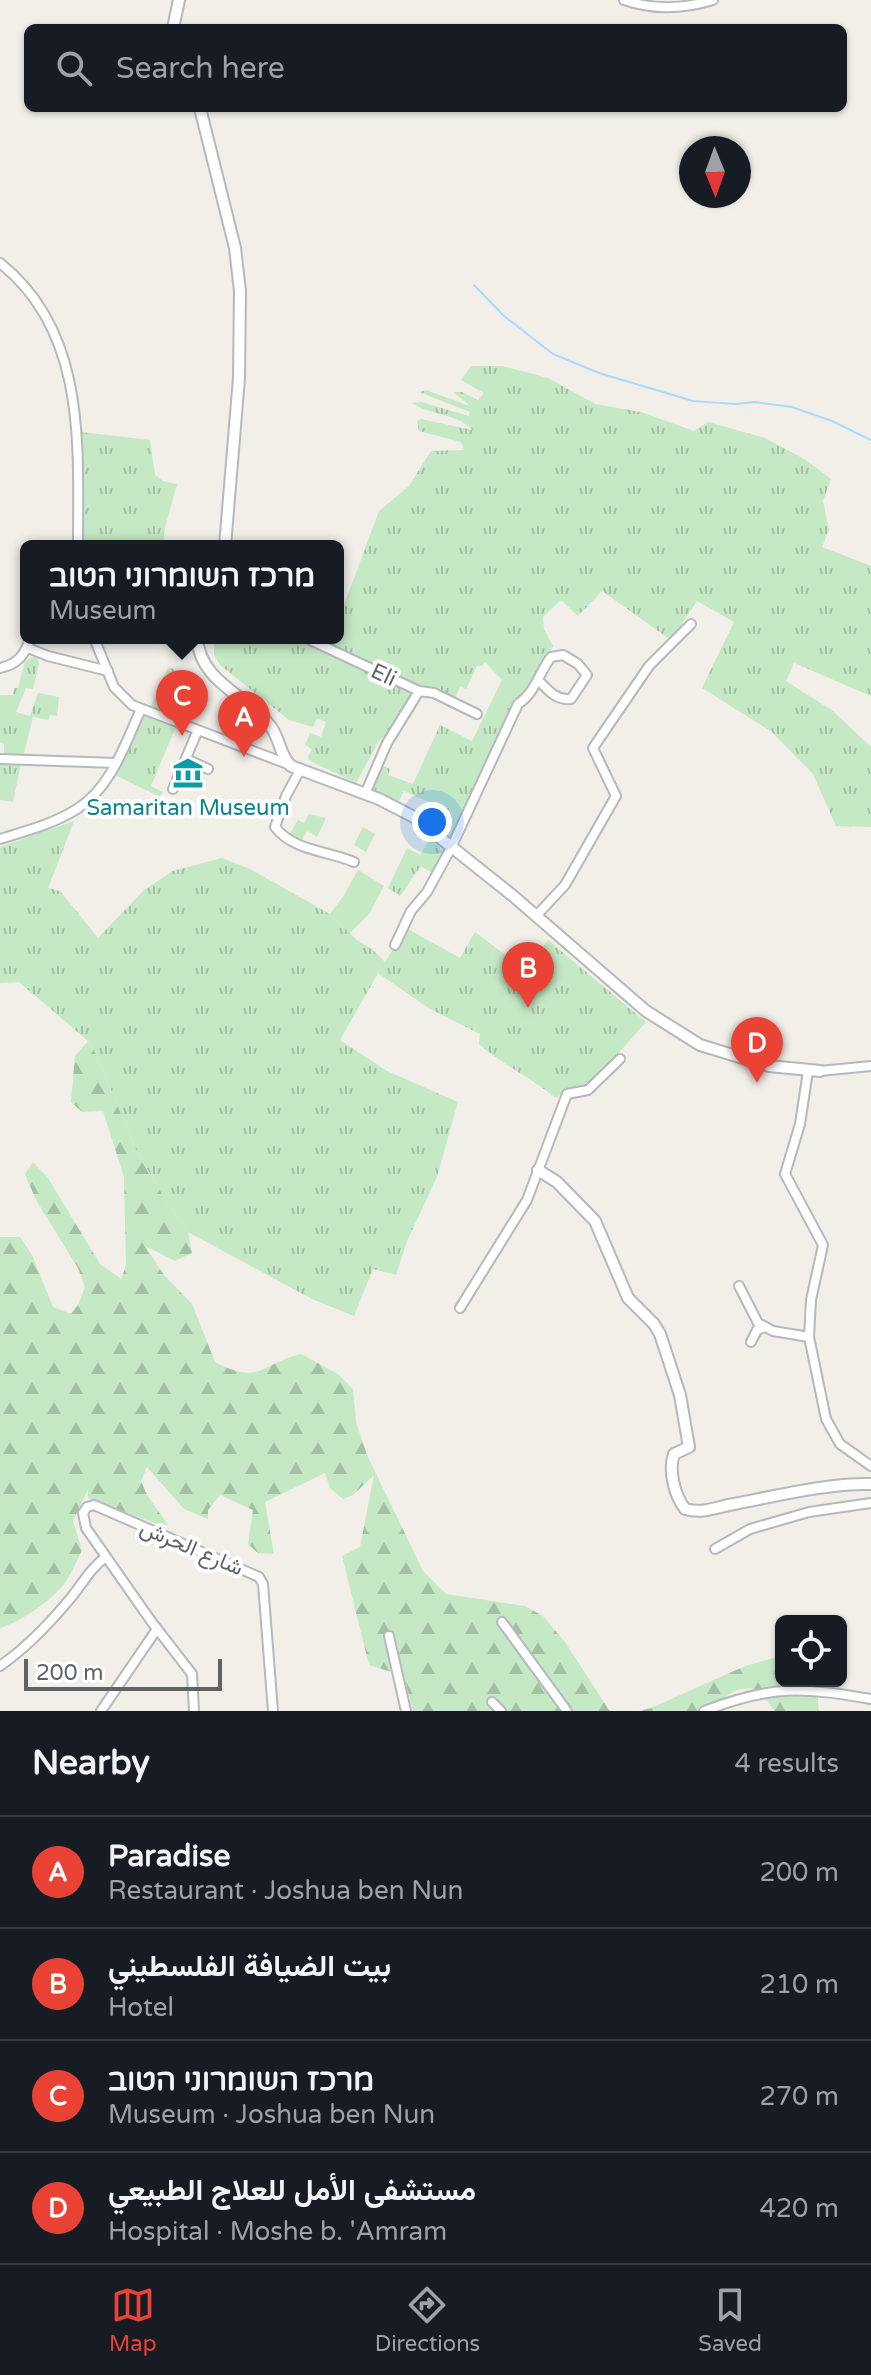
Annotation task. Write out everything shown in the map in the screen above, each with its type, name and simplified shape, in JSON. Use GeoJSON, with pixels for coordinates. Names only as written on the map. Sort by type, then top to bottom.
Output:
{"type":"FeatureCollection","features":[{"type":"Feature","properties":{"kind":"street"},"geometry":{"type":"LineString","coordinates":[[174,24],[179,0]]}},
{"type":"Feature","properties":{"kind":"street"},"geometry":{"type":"LineString","coordinates":[[624,0],[670,7],[713,0]]}},
{"type":"Feature","properties":{"kind":"street"},"geometry":{"type":"LineString","coordinates":[[201,112],[232,238],[240,291],[239,378],[226,540]]}},
{"type":"Feature","properties":{"kind":"street"},"geometry":{"type":"LineString","coordinates":[[0,263],[38,303],[52,329],[67,370],[78,430],[78,540]]}},
{"type":"Feature","properties":{"kind":"street"},"geometry":{"type":"LineString","coordinates":[[536,916],[565,885],[616,796],[593,748],[649,666],[691,624]]}},
{"type":"Feature","properties":{"kind":"street"},"geometry":{"type":"LineString","coordinates":[[0,668],[17,663],[28,644]]}},
{"type":"Feature","properties":{"kind":"street"},"geometry":{"type":"LineString","coordinates":[[31,644],[62,661],[108,671]]}},
{"type":"Feature","properties":{"kind":"street"},"geometry":{"type":"LineString","coordinates":[[97,644],[122,697],[141,709],[365,794],[414,817],[646,1011],[696,1043],[758,1064],[814,1071],[871,1066]]}},
{"type":"Feature","properties":{"kind":"street"},"geometry":{"type":"LineString","coordinates":[[198,644],[206,667],[270,725],[279,739],[286,761],[296,768]]}},
{"type":"Feature","properties":{"kind":"street","name":"Eli"},"geometry":{"type":"LineString","coordinates":[[319,644],[419,691],[434,693],[477,714]]}},
{"type":"Feature","properties":{"kind":"street"},"geometry":{"type":"LineString","coordinates":[[395,945],[411,911],[427,892],[451,848],[518,704],[528,696],[551,657],[559,654],[578,664],[587,675],[567,700],[556,697],[538,680]]}},
{"type":"Feature","properties":{"kind":"street"},"geometry":{"type":"LineString","coordinates":[[365,794],[387,743],[419,691]]}},
{"type":"Feature","properties":{"kind":"street"},"geometry":{"type":"LineString","coordinates":[[0,839],[38,827],[80,807],[99,788],[116,763],[141,709]]}},
{"type":"Feature","properties":{"kind":"street"},"geometry":{"type":"LineString","coordinates":[[173,789],[197,732]]}},
{"type":"Feature","properties":{"kind":"street"},"geometry":{"type":"LineString","coordinates":[[0,759],[116,763]]}},
{"type":"Feature","properties":{"kind":"street"},"geometry":{"type":"LineString","coordinates":[[186,759],[208,769]]}},
{"type":"Feature","properties":{"kind":"street"},"geometry":{"type":"LineString","coordinates":[[296,768],[275,827],[284,836],[320,854],[340,856],[354,862]]}},
{"type":"Feature","properties":{"kind":"street"},"geometry":{"type":"LineString","coordinates":[[460,1308],[527,1200],[567,1094],[588,1090],[620,1059]]}},
{"type":"Feature","properties":{"kind":"street"},"geometry":{"type":"LineString","coordinates":[[814,1071],[785,1174],[823,1245],[811,1300],[809,1337],[826,1419],[840,1444],[871,1466]]}},
{"type":"Feature","properties":{"kind":"street"},"geometry":{"type":"LineString","coordinates":[[538,1170],[557,1182],[595,1221],[628,1298],[660,1334],[680,1395],[689,1447],[674,1454],[671,1461],[678,1499],[685,1509],[705,1512],[756,1500],[871,1484]]}},
{"type":"Feature","properties":{"kind":"street"},"geometry":{"type":"LineString","coordinates":[[739,1286],[753,1309],[753,1316],[765,1327],[809,1337]]}},
{"type":"Feature","properties":{"kind":"street"},"geometry":{"type":"LineString","coordinates":[[751,1342],[757,1330],[765,1327]]}},
{"type":"Feature","properties":{"kind":"street"},"geometry":{"type":"LineString","coordinates":[[715,1549],[750,1529],[809,1512],[871,1503]]}},
{"type":"Feature","properties":{"kind":"street","name":"شارع الحرش"},"geometry":{"type":"LineString","coordinates":[[106,1557],[86,1528],[83,1513],[87,1507],[94,1505],[259,1577],[263,1584],[273,1711]]}},
{"type":"Feature","properties":{"kind":"street"},"geometry":{"type":"LineString","coordinates":[[0,1666],[20,1652],[70,1599],[95,1565],[106,1557],[192,1674],[194,1711]]}},
{"type":"Feature","properties":{"kind":"street"},"geometry":{"type":"LineString","coordinates":[[502,1622],[567,1711]]}},
{"type":"Feature","properties":{"kind":"street"},"geometry":{"type":"LineString","coordinates":[[101,1711],[157,1629]]}},
{"type":"Feature","properties":{"kind":"street"},"geometry":{"type":"LineString","coordinates":[[389,1636],[406,1711]]}},
{"type":"Feature","properties":{"kind":"street"},"geometry":{"type":"LineString","coordinates":[[704,1711],[752,1695],[779,1690],[823,1691],[871,1699]]}},
{"type":"Feature","properties":{"kind":"street"},"geometry":{"type":"LineString","coordinates":[[492,1702],[501,1711]]}},
{"type":"Feature","properties":{"kind":"green space"},"geometry":{"type":"Polygon","coordinates":[[[471,366],[502,366],[548,378],[595,404],[641,412],[694,431],[708,422],[765,438],[806,460],[831,479],[823,501],[829,530],[822,547],[871,566],[871,696],[794,663],[786,681],[833,711],[871,747],[871,827],[836,826],[813,774],[772,732],[702,688],[734,622],[697,601],[671,640],[602,591],[578,616],[561,600],[543,617],[544,629],[553,646],[529,691],[514,699],[455,834],[444,836],[432,828],[442,808],[404,791],[396,806],[369,792],[382,765],[390,769],[388,775],[413,784],[440,725],[472,741],[502,680],[485,662],[477,666],[466,689],[460,686],[455,699],[419,684],[418,687],[331,644],[344,644],[344,605],[379,511],[409,486],[431,451],[464,450],[461,442],[419,431],[417,421],[421,419],[473,430],[459,420],[412,403],[421,402],[469,416],[470,412],[419,392],[426,390],[470,406],[453,392],[462,392],[478,400],[484,393],[461,380],[471,366]]]}},
{"type":"Feature","properties":{"kind":"green space"},"geometry":{"type":"Polygon","coordinates":[[[81,432],[150,440],[155,475],[163,481],[177,484],[164,540],[80,540],[81,432]]]}},
{"type":"Feature","properties":{"kind":"green space"},"geometry":{"type":"Polygon","coordinates":[[[214,644],[312,644],[413,692],[389,735],[380,739],[356,783],[310,761],[308,756],[312,749],[305,745],[310,733],[321,737],[326,722],[317,718],[313,727],[289,720],[220,665],[214,655],[214,644]]]}},
{"type":"Feature","properties":{"kind":"green space"},"geometry":{"type":"Polygon","coordinates":[[[38,658],[39,664],[33,689],[26,688],[16,712],[30,716],[38,693],[59,697],[57,716],[50,715],[48,720],[33,717],[23,757],[4,755],[4,744],[0,743],[0,695],[13,695],[25,661],[38,658]]]}},
{"type":"Feature","properties":{"kind":"green space"},"geometry":{"type":"Polygon","coordinates":[[[168,667],[180,672],[168,716],[150,708],[168,667]]]}},
{"type":"Feature","properties":{"kind":"green space"},"geometry":{"type":"Polygon","coordinates":[[[143,715],[175,729],[151,786],[163,792],[160,797],[113,774],[143,715]]]}},
{"type":"Feature","properties":{"kind":"green space"},"geometry":{"type":"Polygon","coordinates":[[[0,763],[21,763],[13,802],[0,800],[0,763]]]}},
{"type":"Feature","properties":{"kind":"green space"},"geometry":{"type":"Polygon","coordinates":[[[309,814],[326,818],[317,837],[307,831],[300,842],[289,835],[298,820],[304,823],[309,814]]]}},
{"type":"Feature","properties":{"kind":"green space"},"geometry":{"type":"Polygon","coordinates":[[[74,821],[48,888],[60,891],[98,938],[144,890],[173,871],[222,858],[250,869],[330,914],[385,962],[406,928],[460,958],[475,932],[525,970],[548,940],[646,1022],[587,1089],[565,1092],[556,1098],[479,1044],[480,1034],[430,1009],[378,973],[340,1040],[387,1071],[458,1102],[437,1177],[407,1241],[396,1275],[373,1269],[354,1316],[312,1299],[188,1232],[136,1150],[88,1041],[19,982],[0,983],[0,847],[74,821]]]}},
{"type":"Feature","properties":{"kind":"green space"},"geometry":{"type":"Polygon","coordinates":[[[363,827],[375,834],[366,852],[354,845],[363,827]]]}},
{"type":"Feature","properties":{"kind":"green space"},"geometry":{"type":"Polygon","coordinates":[[[430,839],[442,851],[434,874],[421,866],[400,896],[388,888],[407,848],[420,855],[430,839]]]}},
{"type":"Feature","properties":{"kind":"green space"},"geometry":{"type":"Polygon","coordinates":[[[358,870],[384,886],[369,914],[350,933],[330,914],[358,870]]]}},
{"type":"Feature","properties":{"kind":"green space"},"geometry":{"type":"Polygon","coordinates":[[[88,1041],[136,1150],[188,1232],[192,1253],[175,1261],[145,1246],[164,1275],[192,1304],[215,1362],[251,1373],[301,1354],[338,1374],[353,1389],[356,1422],[367,1455],[423,1571],[446,1594],[525,1606],[543,1616],[565,1642],[612,1711],[413,1711],[404,1676],[369,1665],[342,1556],[360,1547],[374,1475],[353,1495],[343,1499],[330,1488],[325,1473],[265,1502],[274,1554],[258,1553],[248,1544],[253,1510],[220,1495],[208,1510],[208,1519],[184,1509],[147,1467],[141,1481],[168,1525],[154,1523],[88,1498],[88,1489],[73,1521],[82,1550],[67,1580],[35,1610],[0,1628],[0,1237],[20,1237],[32,1255],[53,1307],[71,1314],[85,1287],[78,1268],[36,1200],[25,1174],[33,1162],[48,1178],[100,1264],[121,1279],[126,1265],[124,1177],[103,1111],[82,1112],[71,1102],[75,1056],[88,1041]]]}},
{"type":"Feature","properties":{"kind":"green space"},"geometry":{"type":"Polygon","coordinates":[[[775,1658],[775,1687],[817,1687],[819,1711],[774,1711],[760,1690],[744,1689],[732,1692],[711,1711],[638,1711],[651,1708],[745,1666],[775,1658]]]}},
{"type":"Feature","properties":{"kind":"waterway"},"geometry":{"type":"LineString","coordinates":[[474,285],[504,316],[553,354],[599,373],[693,401],[755,402],[792,407],[832,421],[871,440]]}},
{"type":"Feature","properties":{"kind":"place","name":"מרכז השומרוני הטוב"},"geometry":{"type":"Point","coordinates":[182,736]}},
{"type":"Feature","properties":{"kind":"place","name":"Paradise"},"geometry":{"type":"Point","coordinates":[244,757]}},
{"type":"Feature","properties":{"kind":"place","name":"Samaritan Museum"},"geometry":{"type":"Point","coordinates":[188,773]}},
{"type":"Feature","properties":{"kind":"place","name":"بيت الضيافة الفلسطيني"},"geometry":{"type":"Point","coordinates":[528,1008]}},
{"type":"Feature","properties":{"kind":"place","name":"مستشفى الأمل للعلاج الطبيعي"},"geometry":{"type":"Point","coordinates":[757,1083]}}]}
